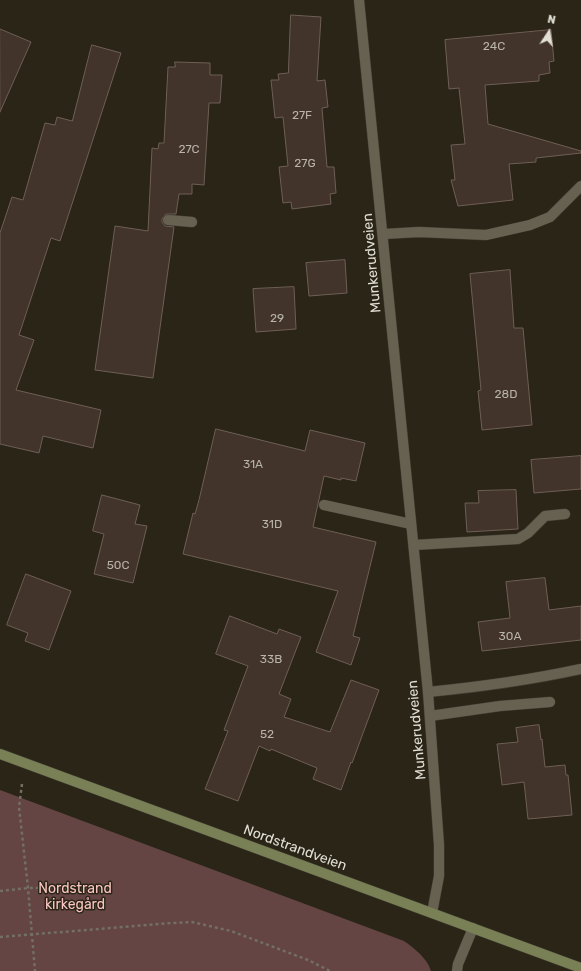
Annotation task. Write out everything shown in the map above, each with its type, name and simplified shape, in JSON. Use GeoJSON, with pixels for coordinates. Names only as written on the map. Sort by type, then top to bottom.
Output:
{"type":"FeatureCollection","features":[{"type":"Feature","properties":{"kind":"main road","name":"Nordstrandveien"},"geometry":{"type":"LineString","coordinates":[[0,754],[581,968]]}},
{"type":"Feature","properties":{"kind":"street","name":"Munkerudveien"},"geometry":{"type":"LineString","coordinates":[[359,0],[374,152],[384,234],[398,395],[430,716],[439,845],[439,876],[432,913]]}},
{"type":"Feature","properties":{"kind":"street"},"geometry":{"type":"LineString","coordinates":[[384,234],[419,232],[486,235],[530,225],[550,217],[581,186]]}},
{"type":"Feature","properties":{"kind":"street"},"geometry":{"type":"LineString","coordinates":[[168,220],[192,222]]}},
{"type":"Feature","properties":{"kind":"street"},"geometry":{"type":"LineString","coordinates":[[324,505],[411,524]]}},
{"type":"Feature","properties":{"kind":"street"},"geometry":{"type":"LineString","coordinates":[[414,544],[518,539],[528,533],[545,516],[565,514]]}},
{"type":"Feature","properties":{"kind":"street"},"geometry":{"type":"LineString","coordinates":[[428,692],[544,677],[581,669]]}},
{"type":"Feature","properties":{"kind":"street"},"geometry":{"type":"LineString","coordinates":[[430,716],[500,706],[550,702]]}},
{"type":"Feature","properties":{"kind":"street"},"geometry":{"type":"LineString","coordinates":[[457,971],[458,964],[473,928]]}},
{"type":"Feature","properties":{"kind":"path"},"geometry":{"type":"LineString","coordinates":[[28,764],[20,791],[19,807],[35,971]]}},
{"type":"Feature","properties":{"kind":"path"},"geometry":{"type":"LineString","coordinates":[[0,891],[28,888],[94,887]]}},
{"type":"Feature","properties":{"kind":"path"},"geometry":{"type":"LineString","coordinates":[[0,937],[31,933],[192,922],[231,931],[308,960],[330,971]]}},
{"type":"Feature","properties":{"kind":"green space","name":"Nordstrand kirkegård"},"geometry":{"type":"Polygon","coordinates":[[[0,790],[404,941],[416,950],[429,966],[431,971],[0,971],[0,790]]]}},
{"type":"Feature","properties":{"kind":"building"},"geometry":{"type":"Polygon","coordinates":[[[291,15],[321,17],[317,81],[325,80],[328,107],[322,108],[327,167],[334,167],[336,193],[330,194],[331,204],[292,209],[291,202],[283,203],[279,167],[288,166],[283,117],[275,118],[271,80],[279,80],[278,74],[288,73],[291,15]]]}},
{"type":"Feature","properties":{"kind":"building"},"geometry":{"type":"Polygon","coordinates":[[[0,29],[31,42],[0,112],[0,29]]]}},
{"type":"Feature","properties":{"kind":"building"},"geometry":{"type":"Polygon","coordinates":[[[551,30],[554,61],[549,62],[550,73],[539,75],[539,81],[485,85],[488,124],[581,151],[581,153],[536,158],[536,162],[509,164],[513,200],[458,206],[451,180],[455,180],[451,145],[465,144],[459,88],[449,89],[445,40],[551,30]]]}},
{"type":"Feature","properties":{"kind":"building"},"geometry":{"type":"Polygon","coordinates":[[[92,45],[121,53],[60,241],[51,238],[19,335],[34,340],[16,390],[101,410],[93,448],[43,436],[39,453],[0,444],[0,233],[12,197],[23,200],[45,123],[55,125],[57,117],[72,121],[92,45]]]}},
{"type":"Feature","properties":{"kind":"building"},"geometry":{"type":"Polygon","coordinates":[[[175,62],[210,63],[210,75],[222,75],[220,103],[209,103],[204,185],[192,184],[192,194],[179,194],[176,214],[166,214],[162,219],[165,226],[174,227],[153,378],[95,370],[115,226],[148,231],[152,148],[158,149],[159,143],[164,143],[168,67],[175,67],[175,62]]]}},
{"type":"Feature","properties":{"kind":"building"},"geometry":{"type":"Polygon","coordinates":[[[345,260],[347,293],[309,296],[306,263],[345,260]]]}},
{"type":"Feature","properties":{"kind":"building"},"geometry":{"type":"Polygon","coordinates":[[[510,270],[514,328],[523,328],[532,425],[482,430],[478,391],[481,390],[470,274],[510,270]]]}},
{"type":"Feature","properties":{"kind":"building"},"geometry":{"type":"Polygon","coordinates":[[[294,287],[296,329],[256,332],[253,289],[294,287]]]}},
{"type":"Feature","properties":{"kind":"building"},"geometry":{"type":"Polygon","coordinates":[[[216,429],[305,451],[310,430],[365,443],[356,481],[341,478],[341,480],[324,476],[313,527],[376,542],[353,636],[360,638],[351,665],[316,652],[338,591],[183,554],[193,513],[195,514],[199,500],[216,429]]]}},
{"type":"Feature","properties":{"kind":"building"},"geometry":{"type":"Polygon","coordinates":[[[581,456],[581,489],[534,493],[531,460],[581,456]]]}},
{"type":"Feature","properties":{"kind":"building"},"geometry":{"type":"Polygon","coordinates":[[[516,490],[518,529],[467,532],[465,503],[479,503],[478,491],[516,490]]]}},
{"type":"Feature","properties":{"kind":"building"},"geometry":{"type":"Polygon","coordinates":[[[102,495],[140,505],[135,524],[147,526],[133,583],[94,574],[104,534],[93,531],[102,495]]]}},
{"type":"Feature","properties":{"kind":"building"},"geometry":{"type":"Polygon","coordinates":[[[26,574],[71,591],[49,650],[25,641],[28,633],[7,625],[26,574]]]}},
{"type":"Feature","properties":{"kind":"building"},"geometry":{"type":"Polygon","coordinates":[[[545,578],[549,610],[581,606],[581,640],[482,651],[478,622],[510,618],[506,582],[545,578]]]}},
{"type":"Feature","properties":{"kind":"building"},"geometry":{"type":"Polygon","coordinates":[[[230,616],[277,634],[279,629],[301,637],[279,694],[291,699],[284,717],[330,732],[351,680],[379,690],[341,790],[313,779],[317,768],[271,749],[270,751],[259,746],[238,801],[205,789],[228,731],[224,730],[248,666],[216,654],[230,616]]]}},
{"type":"Feature","properties":{"kind":"building"},"geometry":{"type":"Polygon","coordinates":[[[539,725],[545,767],[565,765],[566,775],[568,775],[572,815],[528,819],[524,782],[502,785],[497,744],[518,742],[516,728],[539,725]]]}}]}
